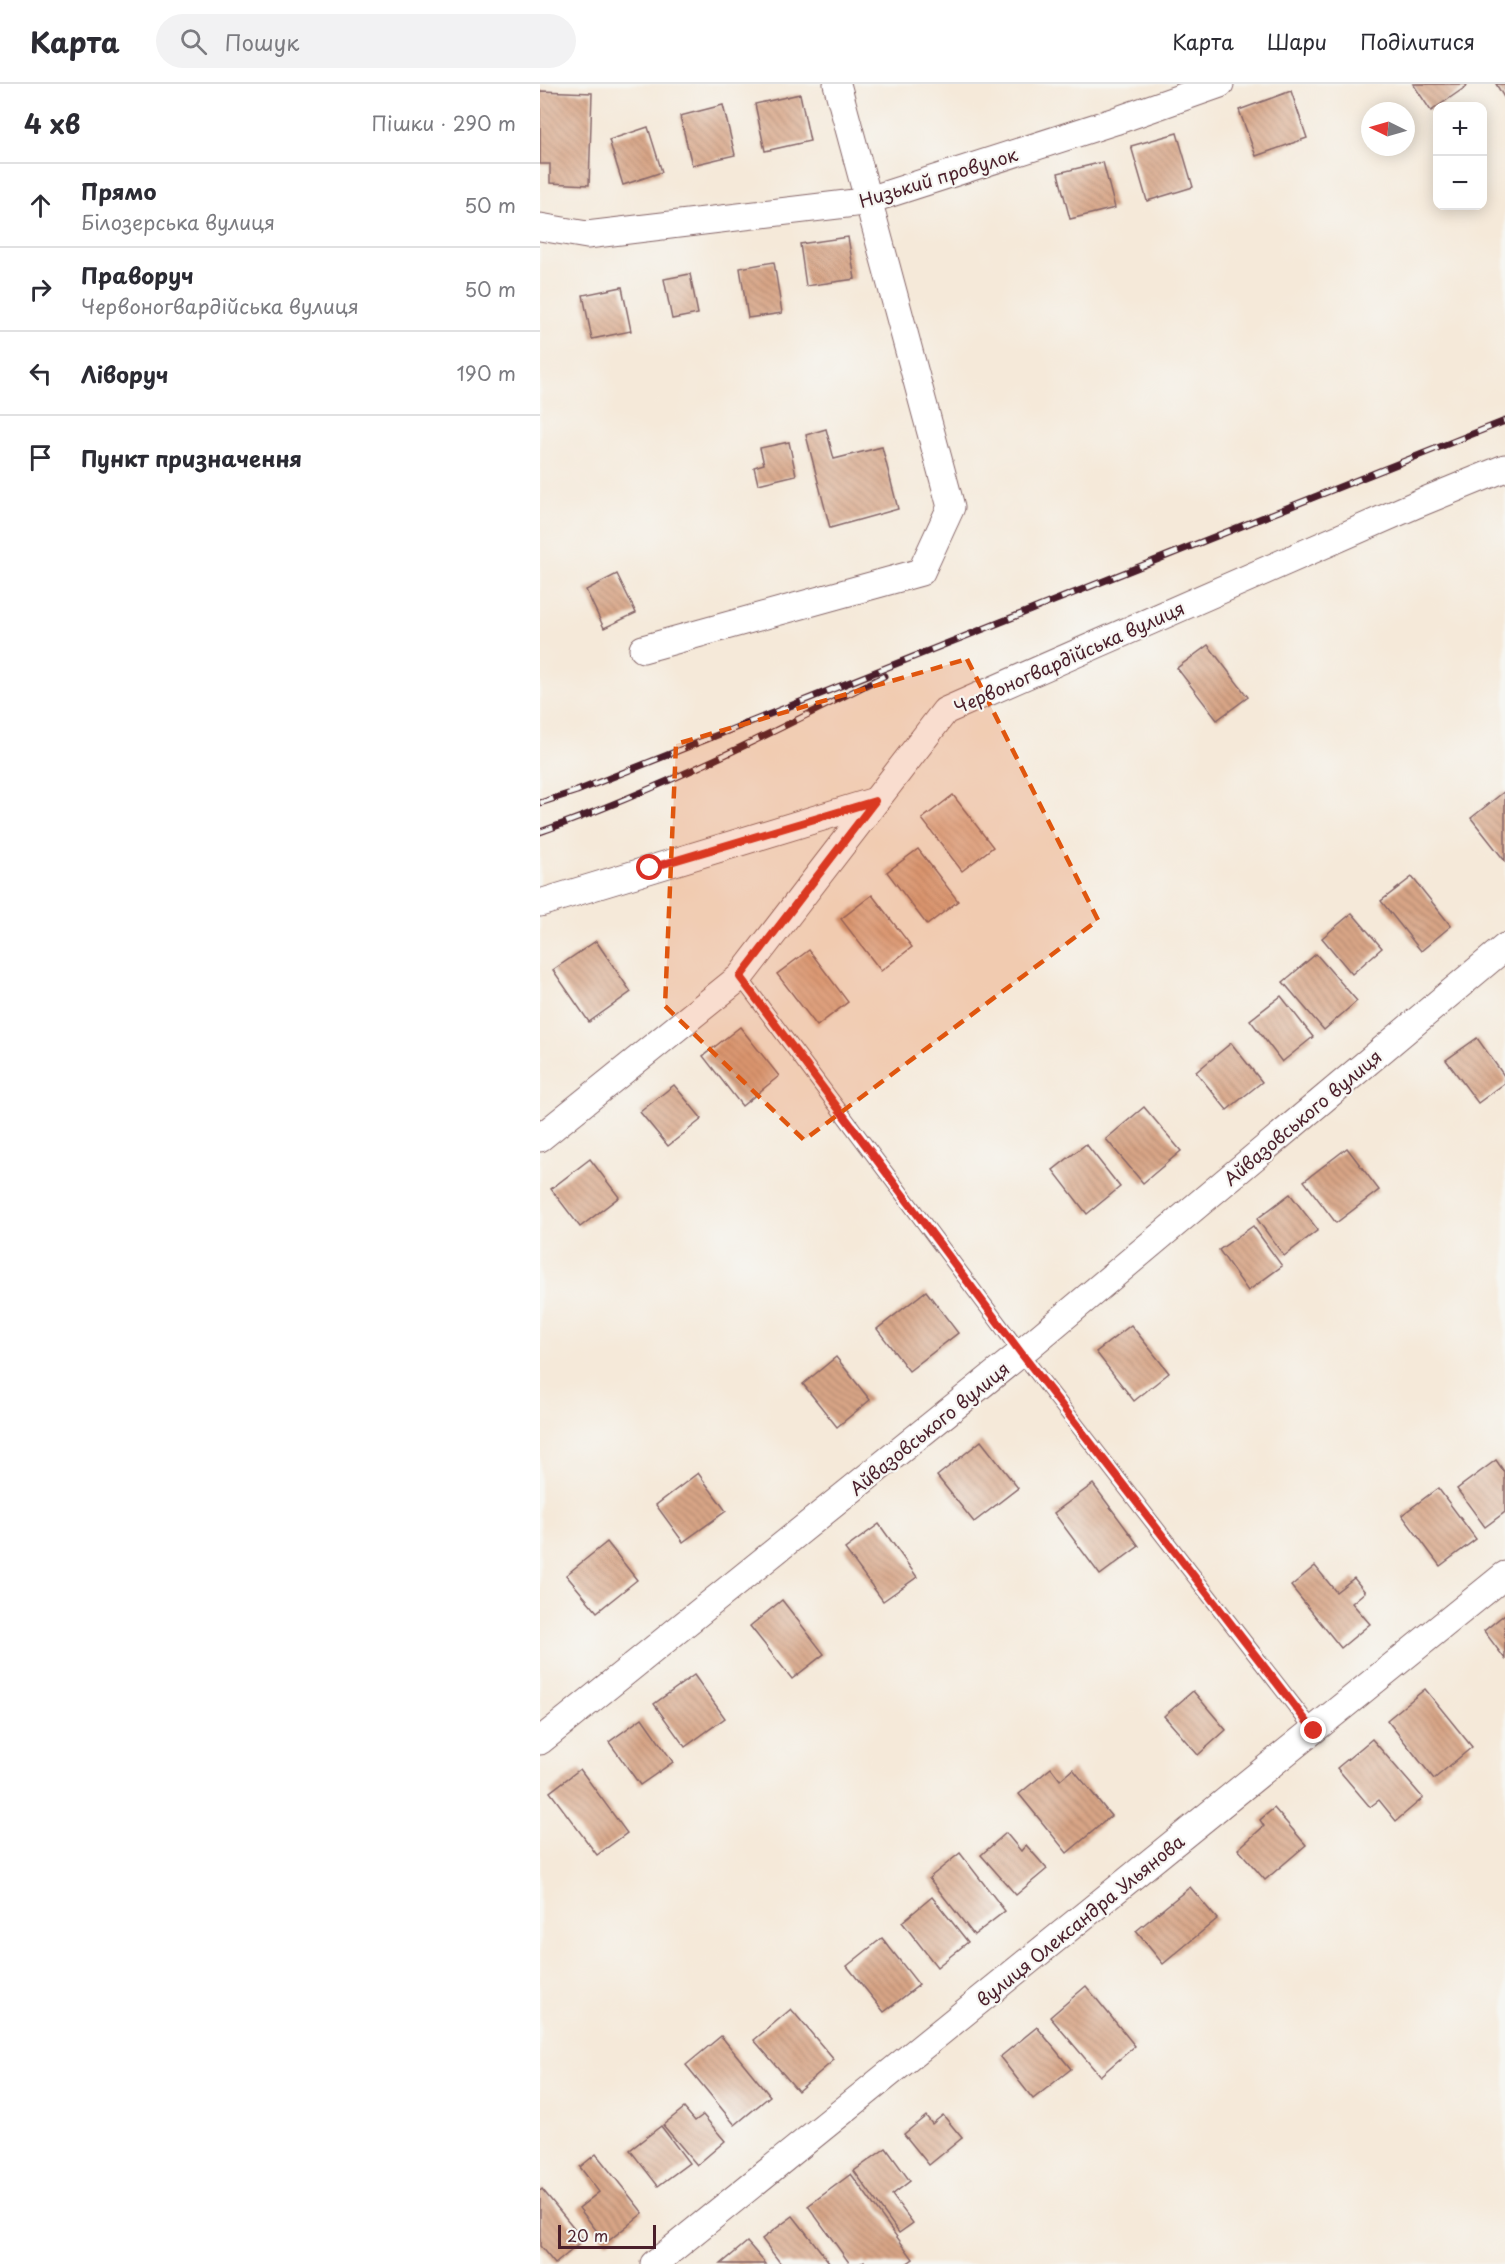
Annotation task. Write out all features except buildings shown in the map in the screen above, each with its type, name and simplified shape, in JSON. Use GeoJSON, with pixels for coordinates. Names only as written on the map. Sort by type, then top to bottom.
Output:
{"type":"FeatureCollection","features":[{"type":"Feature","properties":{"kind":"street"},"geometry":{"type":"LineString","coordinates":[[643,649],[921,573],[951,507],[837,84]]}},
{"type":"Feature","properties":{"kind":"street","name":"Низький провулок"},"geometry":{"type":"LineString","coordinates":[[540,227],[587,235],[868,201],[1115,121],[1220,84]]}},
{"type":"Feature","properties":{"kind":"street","name":"Червоногвардійська вулиця"},"geometry":{"type":"LineString","coordinates":[[540,1138],[740,977],[945,711],[1505,468]]}},
{"type":"Feature","properties":{"kind":"street"},"geometry":{"type":"LineString","coordinates":[[540,903],[875,801]]}},
{"type":"Feature","properties":{"kind":"street","name":"Айвазовського вулиця"},"geometry":{"type":"LineString","coordinates":[[540,1741],[1021,1353],[1505,947]]}},
{"type":"Feature","properties":{"kind":"street","name":"вулиця Олександра Ульянова"},"geometry":{"type":"LineString","coordinates":[[654,2264],[1505,1575]]}},
{"type":"Feature","properties":{"kind":"lane"},"geometry":{"type":"LineString","coordinates":[[740,977],[1021,1353],[1314,1731]]}},
{"type":"Feature","properties":{"kind":"highlighted area"},"geometry":{"type":"Polygon","coordinates":[[[967,659],[1098,920],[804,1140],[665,1006],[676,744],[967,659]]]}},
{"type":"Feature","properties":{"kind":"railway"},"geometry":{"type":"LineString","coordinates":[[540,803],[577,791],[1505,421]]}},
{"type":"Feature","properties":{"kind":"railway"},"geometry":{"type":"LineString","coordinates":[[540,832],[672,779],[884,676]]}},
{"type":"Feature","properties":{"kind":"route"},"geometry":{"type":"LineString","coordinates":[[650,868],[875,801],[740,977],[1021,1353],[1314,1731]]}}]}
